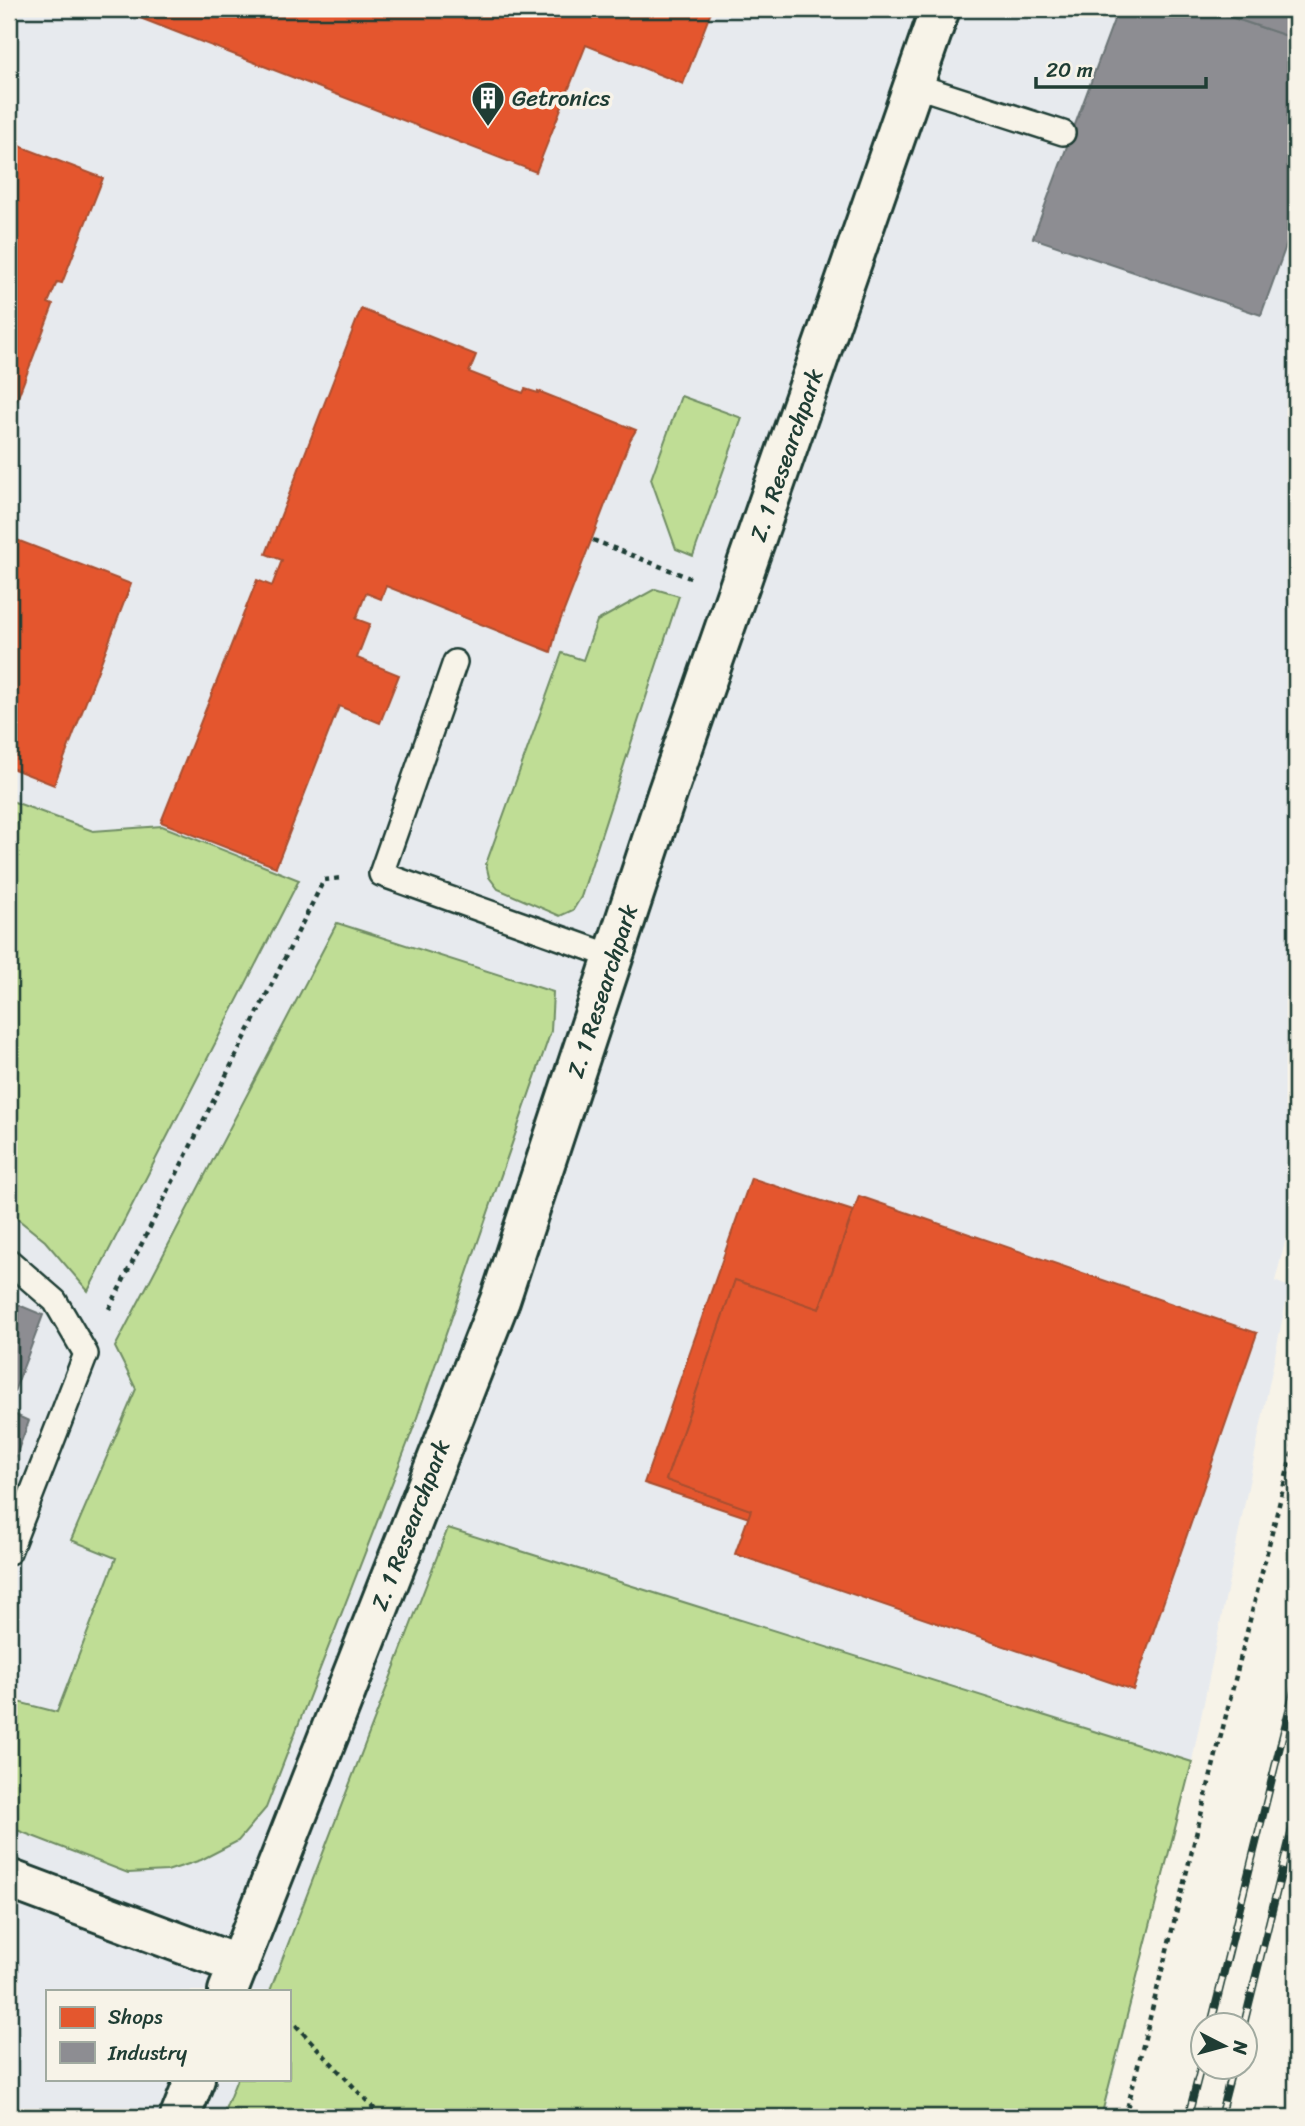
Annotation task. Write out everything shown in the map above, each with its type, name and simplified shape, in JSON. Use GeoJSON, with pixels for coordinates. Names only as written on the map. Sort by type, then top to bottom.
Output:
{"type":"FeatureCollection","features":[{"type":"Feature","properties":{"kind":"street","name":"Z. 1 Researchpark"},"geometry":{"type":"LineString","coordinates":[[9,1879],[234,1978],[500,1300],[667,794],[940,9]]}},
{"type":"Feature","properties":{"kind":"street"},"geometry":{"type":"LineString","coordinates":[[180,2117],[195,2080]]}},
{"type":"Feature","properties":{"kind":"lane"},"geometry":{"type":"LineString","coordinates":[[914,85],[1063,133]]}},
{"type":"Feature","properties":{"kind":"lane"},"geometry":{"type":"LineString","coordinates":[[455,662],[381,874],[614,957]]}},
{"type":"Feature","properties":{"kind":"lane"},"geometry":{"type":"LineString","coordinates":[[9,1261],[55,1301],[86,1354],[9,1552]]}},
{"type":"Feature","properties":{"kind":"path"},"geometry":{"type":"LineString","coordinates":[[593,540],[737,597]]}},
{"type":"Feature","properties":{"kind":"path"},"geometry":{"type":"LineString","coordinates":[[86,1354],[324,880],[381,874]]}},
{"type":"Feature","properties":{"kind":"path"},"geometry":{"type":"LineString","coordinates":[[1125,2117],[1296,1437]]}},
{"type":"Feature","properties":{"kind":"path"},"geometry":{"type":"LineString","coordinates":[[290,2019],[382,2117]]}},
{"type":"Feature","properties":{"kind":"shaded area"},"geometry":{"type":"Polygon","coordinates":[[[9,9],[1296,9],[1296,1200],[1275,1281],[1289,1287],[1192,1761],[1103,2117],[9,2117],[9,9]]]}},
{"type":"Feature","properties":{"kind":"green space"},"geometry":{"type":"Polygon","coordinates":[[[681,396],[742,418],[693,556],[676,549],[651,479],[681,396]]]}},
{"type":"Feature","properties":{"kind":"green space"},"geometry":{"type":"Polygon","coordinates":[[[655,589],[679,596],[581,897],[573,910],[560,916],[498,889],[489,877],[486,864],[562,653],[583,660],[597,621],[655,589]]]}},
{"type":"Feature","properties":{"kind":"green space"},"geometry":{"type":"Polygon","coordinates":[[[9,800],[93,831],[162,826],[299,880],[88,1291],[45,1241],[9,1212],[9,800]]]}},
{"type":"Feature","properties":{"kind":"green space"},"geometry":{"type":"Polygon","coordinates":[[[337,923],[553,992],[551,1031],[413,1429],[266,1808],[238,1841],[201,1860],[167,1871],[128,1873],[9,1827],[9,1704],[14,1701],[57,1712],[116,1558],[71,1540],[136,1389],[115,1347],[337,923]]]}},
{"type":"Feature","properties":{"kind":"green space"},"geometry":{"type":"Polygon","coordinates":[[[448,1528],[1192,1762],[1101,2117],[222,2117],[237,2080],[290,2080],[290,1990],[270,1990],[448,1528]]]}},
{"type":"Feature","properties":{"kind":"building: Shops","name":"Getronics"},"geometry":{"type":"Polygon","coordinates":[[[117,9],[712,9],[683,84],[586,45],[536,172],[117,9]]]}},
{"type":"Feature","properties":{"kind":"building: Shops"},"geometry":{"type":"Polygon","coordinates":[[[9,142],[103,178],[62,283],[57,282],[48,303],[53,305],[13,410],[9,408],[9,142]]]}},
{"type":"Feature","properties":{"kind":"building: Shops"},"geometry":{"type":"Polygon","coordinates":[[[361,309],[476,355],[469,372],[523,393],[525,389],[538,391],[636,430],[557,629],[551,652],[386,586],[381,599],[366,593],[356,619],[370,624],[357,658],[399,675],[380,723],[339,706],[276,867],[161,822],[257,580],[272,586],[282,560],[266,554],[361,309]]]}},
{"type":"Feature","properties":{"kind":"building: Shops"},"geometry":{"type":"Polygon","coordinates":[[[9,537],[131,584],[54,785],[9,767],[9,537]]]}},
{"type":"Feature","properties":{"kind":"building: Shops"},"geometry":{"type":"Polygon","coordinates":[[[751,1178],[853,1211],[819,1309],[735,1280],[666,1480],[751,1510],[749,1518],[644,1483],[751,1178]]]}},
{"type":"Feature","properties":{"kind":"building: Shops"},"geometry":{"type":"Polygon","coordinates":[[[859,1196],[1257,1333],[1133,1690],[735,1554],[751,1510],[666,1480],[735,1280],[819,1309],[859,1196]]]}},
{"type":"Feature","properties":{"kind":"building: Industry"},"geometry":{"type":"Polygon","coordinates":[[[1118,9],[1207,9],[1296,39],[1296,218],[1261,315],[1033,238],[1118,9]]]}},
{"type":"Feature","properties":{"kind":"building: Industry"},"geometry":{"type":"Polygon","coordinates":[[[1207,9],[1296,9],[1296,39],[1207,9]]]}},
{"type":"Feature","properties":{"kind":"building: Industry"},"geometry":{"type":"Polygon","coordinates":[[[9,1301],[43,1315],[9,1405],[9,1301]]]}},
{"type":"Feature","properties":{"kind":"building: Industry"},"geometry":{"type":"Polygon","coordinates":[[[9,1412],[29,1421],[11,1468],[9,1467],[9,1412]]]}},
{"type":"Feature","properties":{"kind":"railway"},"geometry":{"type":"LineString","coordinates":[[1214,2010],[1296,1682]]}},
{"type":"Feature","properties":{"kind":"railway"},"geometry":{"type":"LineString","coordinates":[[1247,2010],[1296,1813]]}},
{"type":"Feature","properties":{"kind":"railway"},"geometry":{"type":"LineString","coordinates":[[1188,2117],[1198,2080]]}},
{"type":"Feature","properties":{"kind":"railway"},"geometry":{"type":"LineString","coordinates":[[1220,2117],[1229,2080]]}},
{"type":"Feature","properties":{"kind":"place","name":"Getronics"},"geometry":{"type":"Point","coordinates":[488,128]}}]}
